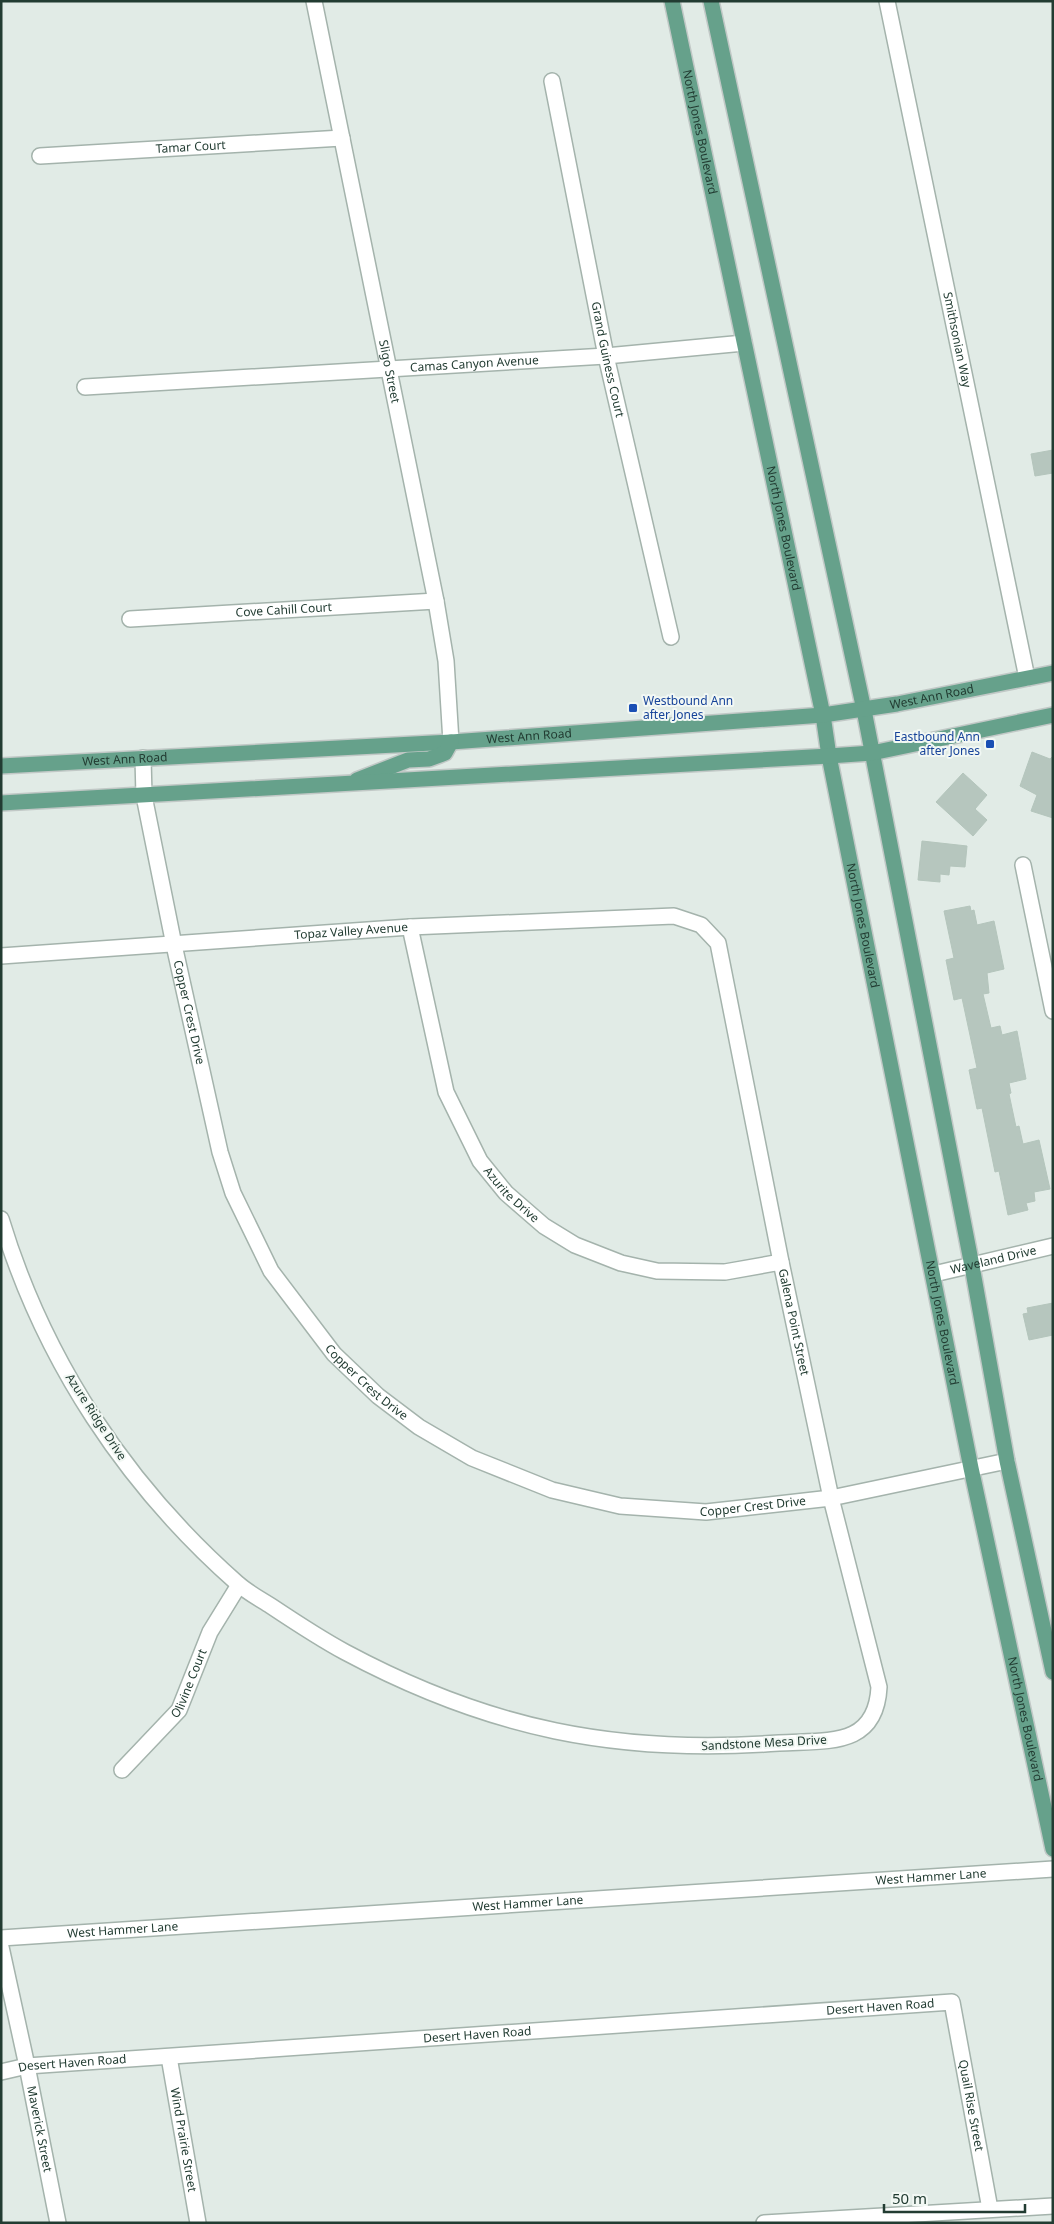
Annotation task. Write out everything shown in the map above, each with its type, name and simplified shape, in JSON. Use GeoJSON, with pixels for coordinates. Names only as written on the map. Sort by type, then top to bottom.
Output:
{"type":"FeatureCollection","features":[{"type":"Feature","properties":{"kind":"main road","name":"North Jones Boulevard"},"geometry":{"type":"LineString","coordinates":[[672,1],[823,715],[829,756],[934,1274],[971,1468],[1053,1848]]}},
{"type":"Feature","properties":{"kind":"main road"},"geometry":{"type":"LineString","coordinates":[[711,1],[864,710],[972,1266],[1007,1461],[1053,1672]]}},
{"type":"Feature","properties":{"kind":"main road","name":"West Ann Road"},"geometry":{"type":"LineString","coordinates":[[1,766],[451,742],[823,715],[864,710],[1053,672]]}},
{"type":"Feature","properties":{"kind":"main road"},"geometry":{"type":"LineString","coordinates":[[1,803],[829,756],[872,752],[1053,715]]}},
{"type":"Feature","properties":{"kind":"main road"},"geometry":{"type":"LineString","coordinates":[[344,784],[408,760],[429,759],[440,755],[445,752],[451,742]]}},
{"type":"Feature","properties":{"kind":"street","name":"Sligo Street"},"geometry":{"type":"LineString","coordinates":[[314,1],[436,601],[446,661],[451,742]]}},
{"type":"Feature","properties":{"kind":"street","name":"Smithsonian Way"},"geometry":{"type":"LineString","coordinates":[[887,1],[1027,678]]}},
{"type":"Feature","properties":{"kind":"street","name":"Grand Guiness Court"},"geometry":{"type":"LineString","coordinates":[[552,81],[606,356],[671,637]]}},
{"type":"Feature","properties":{"kind":"street","name":"Tamar Court"},"geometry":{"type":"LineString","coordinates":[[40,156],[342,138]]}},
{"type":"Feature","properties":{"kind":"street","name":"Camas Canyon Avenue"},"geometry":{"type":"LineString","coordinates":[[85,387],[606,356],[744,343]]}},
{"type":"Feature","properties":{"kind":"street","name":"Cove Cahill Court"},"geometry":{"type":"LineString","coordinates":[[130,619],[436,601]]}},
{"type":"Feature","properties":{"kind":"street","name":"Copper Crest Drive"},"geometry":{"type":"LineString","coordinates":[[143,758],[144,796],[174,945],[220,1152],[234,1193],[271,1271],[334,1354],[378,1396],[420,1428],[472,1458],[552,1490],[620,1506],[706,1512],[831,1498],[1007,1461]]}},
{"type":"Feature","properties":{"kind":"street"},"geometry":{"type":"LineString","coordinates":[[1023,866],[1053,1011]]}},
{"type":"Feature","properties":{"kind":"street","name":"Topaz Valley Avenue"},"geometry":{"type":"LineString","coordinates":[[1,956],[410,927],[674,916],[701,925]]}},
{"type":"Feature","properties":{"kind":"street","name":"Galena Point Street"},"geometry":{"type":"LineString","coordinates":[[701,925],[718,944],[781,1262],[831,1498],[879,1686],[878,1705],[870,1722]]}},
{"type":"Feature","properties":{"kind":"street","name":"Azurite Drive"},"geometry":{"type":"LineString","coordinates":[[410,927],[446,1092],[480,1161],[506,1193],[544,1226],[567,1240],[621,1263],[657,1271],[725,1272],[781,1262]]}},
{"type":"Feature","properties":{"kind":"street","name":"Azure Ridge Drive"},"geometry":{"type":"LineString","coordinates":[[1,1219],[14,1261],[49,1343],[87,1409],[136,1477],[178,1525],[239,1585]]}},
{"type":"Feature","properties":{"kind":"street","name":"Waveland Drive"},"geometry":{"type":"LineString","coordinates":[[934,1274],[1053,1246]]}},
{"type":"Feature","properties":{"kind":"street","name":"Sandstone Mesa Drive"},"geometry":{"type":"LineString","coordinates":[[239,1585],[314,1635],[390,1676],[451,1702],[509,1721],[572,1736],[648,1745],[724,1747],[847,1738],[870,1722]]}},
{"type":"Feature","properties":{"kind":"street","name":"Olivine Court"},"geometry":{"type":"LineString","coordinates":[[122,1770],[179,1710],[210,1632],[239,1585]]}},
{"type":"Feature","properties":{"kind":"street","name":"West Hammer Lane"},"geometry":{"type":"LineString","coordinates":[[1,1938],[1053,1869]]}},
{"type":"Feature","properties":{"kind":"street","name":"Maverick Street"},"geometry":{"type":"LineString","coordinates":[[1,1947],[58,2223]]}},
{"type":"Feature","properties":{"kind":"street","name":"Desert Haven Road"},"geometry":{"type":"LineString","coordinates":[[1,2072],[27,2066],[952,2002]]}},
{"type":"Feature","properties":{"kind":"street","name":"Quail Rise Street"},"geometry":{"type":"LineString","coordinates":[[952,2002],[990,2209]]}},
{"type":"Feature","properties":{"kind":"street","name":"Wind Prairie Street"},"geometry":{"type":"LineString","coordinates":[[169,2057],[198,2223]]}},
{"type":"Feature","properties":{"kind":"street"},"geometry":{"type":"LineString","coordinates":[[764,2223],[1053,2206]]}},
{"type":"Feature","properties":{"kind":"building"},"geometry":{"type":"Polygon","coordinates":[[[1053,450],[1053,473],[1035,476],[1031,454],[1053,450]]]}},
{"type":"Feature","properties":{"kind":"building"},"geometry":{"type":"Polygon","coordinates":[[[1032,752],[1050,759],[1053,756],[1053,818],[1031,811],[1037,795],[1020,786],[1032,752]]]}},
{"type":"Feature","properties":{"kind":"building"},"geometry":{"type":"Polygon","coordinates":[[[963,773],[987,795],[975,809],[987,820],[973,836],[936,802],[963,773]]]}},
{"type":"Feature","properties":{"kind":"building"},"geometry":{"type":"Polygon","coordinates":[[[922,841],[967,846],[965,867],[950,866],[949,875],[940,874],[940,882],[918,880],[922,841]]]}},
{"type":"Feature","properties":{"kind":"building"},"geometry":{"type":"Polygon","coordinates":[[[970,906],[971,911],[974,910],[977,925],[994,921],[1004,969],[987,973],[989,993],[983,994],[991,1028],[1000,1026],[1002,1035],[1017,1031],[1026,1079],[1009,1083],[1011,1093],[1009,1094],[1016,1127],[1019,1126],[1023,1144],[1039,1140],[1050,1189],[1034,1192],[1035,1201],[1026,1203],[1028,1210],[1008,1215],[999,1171],[995,1172],[982,1108],[977,1109],[969,1070],[977,1068],[962,998],[954,1000],[946,960],[954,958],[944,911],[970,906]]]}},
{"type":"Feature","properties":{"kind":"building"},"geometry":{"type":"Polygon","coordinates":[[[1053,1303],[1053,1335],[1029,1340],[1023,1314],[1028,1313],[1027,1308],[1053,1303]]]}},
{"type":"Feature","properties":{"kind":"place","name":"Westbound Ann after Jones"},"geometry":{"type":"Point","coordinates":[633,708]}},
{"type":"Feature","properties":{"kind":"place","name":"Eastbound Ann after Jones"},"geometry":{"type":"Point","coordinates":[990,744]}}]}
